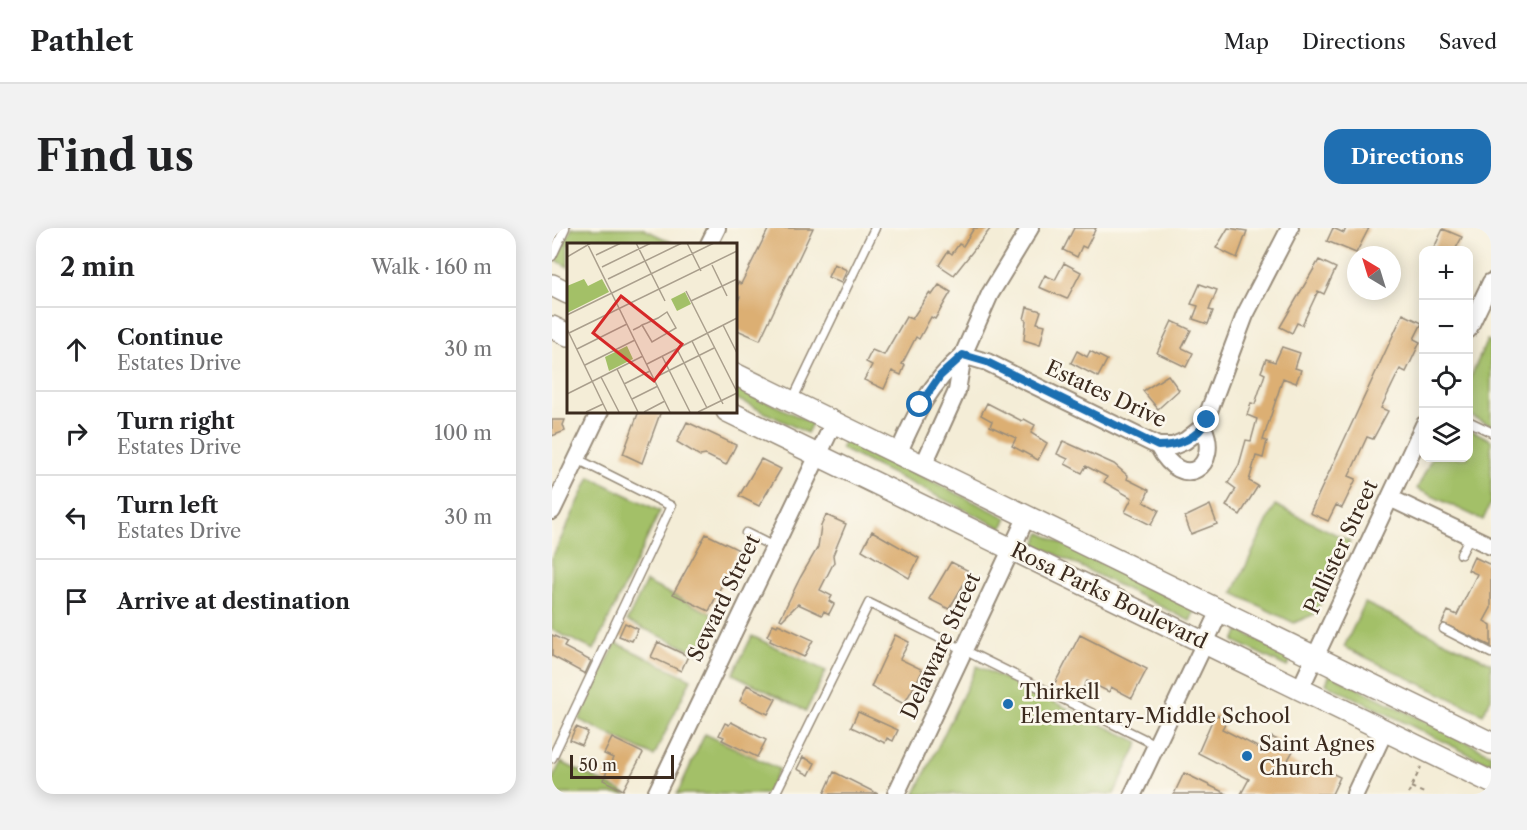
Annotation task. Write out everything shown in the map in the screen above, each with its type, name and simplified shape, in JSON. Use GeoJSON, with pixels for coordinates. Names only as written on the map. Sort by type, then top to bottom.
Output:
{"type":"FeatureCollection","features":[{"type":"Feature","properties":{"kind":"street"},"geometry":{"type":"LineString","coordinates":[[710,243],[717,228]]}},
{"type":"Feature","properties":{"kind":"street"},"geometry":{"type":"LineString","coordinates":[[922,466],[957,391],[963,355],[990,294],[1030,228]]}},
{"type":"Feature","properties":{"kind":"street"},"geometry":{"type":"LineString","coordinates":[[1158,446],[1174,468],[1181,473],[1190,472],[1199,467],[1209,449],[1209,440],[1203,427],[1245,315],[1290,228]]}},
{"type":"Feature","properties":{"kind":"street"},"geometry":{"type":"LineString","coordinates":[[1484,317],[1491,282]]}},
{"type":"Feature","properties":{"kind":"street"},"geometry":{"type":"LineString","coordinates":[[552,285],[567,292]]}},
{"type":"Feature","properties":{"kind":"street"},"geometry":{"type":"LineString","coordinates":[[552,327],[567,334]]}},
{"type":"Feature","properties":{"kind":"street"},"geometry":{"type":"LineString","coordinates":[[898,454],[920,405],[940,376],[963,355]]}},
{"type":"Feature","properties":{"kind":"street","name":"Estates Drive"},"geometry":{"type":"LineString","coordinates":[[963,355],[987,362],[1158,446],[1173,446],[1185,441],[1203,427]]}},
{"type":"Feature","properties":{"kind":"street","name":"Rosa Parks Boulevard"},"geometry":{"type":"LineString","coordinates":[[736,374],[1490,740]]}},
{"type":"Feature","properties":{"kind":"street"},"geometry":{"type":"LineString","coordinates":[[552,511],[600,412]]}},
{"type":"Feature","properties":{"kind":"street","name":"Rosa Parks Boulevard"},"geometry":{"type":"LineString","coordinates":[[730,412],[1491,782]]}},
{"type":"Feature","properties":{"kind":"street","name":"Seward Street"},"geometry":{"type":"LineString","coordinates":[[656,794],[834,422]]}},
{"type":"Feature","properties":{"kind":"street","name":"Pallister Street"},"geometry":{"type":"LineString","coordinates":[[1300,689],[1419,436]]}},
{"type":"Feature","properties":{"kind":"street"},"geometry":{"type":"LineString","coordinates":[[1390,498],[1491,546]]}},
{"type":"Feature","properties":{"kind":"street","name":"Delaware Street"},"geometry":{"type":"LineString","coordinates":[[896,794],[1027,516]]}},
{"type":"Feature","properties":{"kind":"street"},"geometry":{"type":"LineString","coordinates":[[1133,794],[1220,611]]}},
{"type":"Feature","properties":{"kind":"street"},"geometry":{"type":"LineString","coordinates":[[1355,794],[1386,730]]}},
{"type":"Feature","properties":{"kind":"lane"},"geometry":{"type":"LineString","coordinates":[[552,256],[565,228]]}},
{"type":"Feature","properties":{"kind":"lane"},"geometry":{"type":"LineString","coordinates":[[792,402],[874,228]]}},
{"type":"Feature","properties":{"kind":"lane"},"geometry":{"type":"LineString","coordinates":[[1473,423],[1491,432]]}},
{"type":"Feature","properties":{"kind":"lane"},"geometry":{"type":"LineString","coordinates":[[552,758],[671,506],[577,459]]}},
{"type":"Feature","properties":{"kind":"lane"},"geometry":{"type":"LineString","coordinates":[[746,534],[774,547]]}},
{"type":"Feature","properties":{"kind":"lane"},"geometry":{"type":"LineString","coordinates":[[1461,554],[1470,536]]}},
{"type":"Feature","properties":{"kind":"lane"},"geometry":{"type":"LineString","coordinates":[[775,794],[869,603],[964,653],[1156,745]]}},
{"type":"Feature","properties":{"kind":"lane"},"geometry":{"type":"LineString","coordinates":[[1443,629],[1491,653]]}},
{"type":"Feature","properties":{"kind":"path"},"geometry":{"type":"LineString","coordinates":[[1408,794],[1422,765]]}},
{"type":"Feature","properties":{"kind":"path"},"geometry":{"type":"LineString","coordinates":[[1411,787],[1426,794]]}},
{"type":"Feature","properties":{"kind":"green space"},"geometry":{"type":"Polygon","coordinates":[[[572,228],[642,228],[673,243],[567,243],[567,266],[556,260],[572,228]]]}},
{"type":"Feature","properties":{"kind":"green space"},"geometry":{"type":"Polygon","coordinates":[[[1487,340],[1491,342],[1491,425],[1473,417],[1473,372],[1487,340]]]}},
{"type":"Feature","properties":{"kind":"green space"},"geometry":{"type":"Polygon","coordinates":[[[736,386],[812,423],[807,433],[736,398],[736,386]]]}},
{"type":"Feature","properties":{"kind":"green space"},"geometry":{"type":"Polygon","coordinates":[[[1473,431],[1491,440],[1491,502],[1483,520],[1417,489],[1430,462],[1473,462],[1473,431]]]}},
{"type":"Feature","properties":{"kind":"green space"},"geometry":{"type":"Polygon","coordinates":[[[846,439],[1007,518],[1002,528],[841,449],[846,439]]]}},
{"type":"Feature","properties":{"kind":"green space"},"geometry":{"type":"Polygon","coordinates":[[[590,477],[660,511],[594,650],[552,630],[552,558],[590,477]]]}},
{"type":"Feature","properties":{"kind":"green space"},"geometry":{"type":"Polygon","coordinates":[[[1275,505],[1350,541],[1315,614],[1294,623],[1233,593],[1275,505]]]}},
{"type":"Feature","properties":{"kind":"green space"},"geometry":{"type":"Polygon","coordinates":[[[1041,533],[1195,610],[1190,621],[1035,544],[1041,533]]]}},
{"type":"Feature","properties":{"kind":"green space"},"geometry":{"type":"Polygon","coordinates":[[[646,582],[720,618],[702,655],[627,621],[646,582]]]}},
{"type":"Feature","properties":{"kind":"green space"},"geometry":{"type":"Polygon","coordinates":[[[1365,603],[1491,663],[1491,698],[1483,714],[1344,647],[1365,603]]]}},
{"type":"Feature","properties":{"kind":"green space"},"geometry":{"type":"Polygon","coordinates":[[[1239,630],[1292,657],[1287,667],[1234,641],[1239,630]]]}},
{"type":"Feature","properties":{"kind":"green space"},"geometry":{"type":"Polygon","coordinates":[[[752,636],[826,671],[806,711],[733,674],[752,636]]]}},
{"type":"Feature","properties":{"kind":"green space"},"geometry":{"type":"Polygon","coordinates":[[[616,643],[691,679],[654,756],[579,720],[616,643]]]}},
{"type":"Feature","properties":{"kind":"green space","name":"Thirkell Elementary-Middle School"},"geometry":{"type":"Polygon","coordinates":[[[977,666],[1139,742],[1114,794],[915,794],[977,666]]]}},
{"type":"Feature","properties":{"kind":"green space"},"geometry":{"type":"Polygon","coordinates":[[[1330,674],[1491,754],[1491,765],[1326,684],[1330,674]]]}},
{"type":"Feature","properties":{"kind":"green space"},"geometry":{"type":"Polygon","coordinates":[[[705,734],[779,769],[767,794],[677,794],[705,734]]]}},
{"type":"Feature","properties":{"kind":"green space"},"geometry":{"type":"Polygon","coordinates":[[[561,762],[627,794],[552,794],[552,780],[561,762]]]}},
{"type":"Feature","properties":{"kind":"building"},"geometry":{"type":"Polygon","coordinates":[[[769,228],[813,228],[760,340],[736,329],[736,305],[740,297],[736,295],[736,287],[738,282],[741,284],[769,228]]]}},
{"type":"Feature","properties":{"kind":"building"},"geometry":{"type":"Polygon","coordinates":[[[974,228],[991,228],[954,275],[939,265],[948,251],[952,254],[959,244],[963,246],[974,228]]]}},
{"type":"Feature","properties":{"kind":"building"},"geometry":{"type":"Polygon","coordinates":[[[1074,228],[1096,228],[1086,248],[1082,246],[1077,257],[1063,250],[1074,228]]]}},
{"type":"Feature","properties":{"kind":"building"},"geometry":{"type":"Polygon","coordinates":[[[1228,228],[1247,231],[1237,258],[1216,248],[1228,228]]]}},
{"type":"Feature","properties":{"kind":"building"},"geometry":{"type":"Polygon","coordinates":[[[1333,228],[1344,233],[1346,228],[1369,228],[1360,246],[1347,246],[1347,249],[1327,241],[1333,228]]]}},
{"type":"Feature","properties":{"kind":"building"},"geometry":{"type":"Polygon","coordinates":[[[1443,229],[1462,237],[1457,246],[1435,246],[1443,229]]]}},
{"type":"Feature","properties":{"kind":"building"},"geometry":{"type":"Polygon","coordinates":[[[1319,260],[1336,268],[1324,294],[1318,291],[1302,325],[1297,323],[1292,333],[1280,327],[1319,260]]]}},
{"type":"Feature","properties":{"kind":"building"},"geometry":{"type":"Polygon","coordinates":[[[1064,263],[1081,272],[1067,299],[1039,287],[1045,275],[1055,280],[1064,263]]]}},
{"type":"Feature","properties":{"kind":"building"},"geometry":{"type":"Polygon","coordinates":[[[834,264],[847,270],[841,283],[828,277],[834,264]]]}},
{"type":"Feature","properties":{"kind":"building"},"geometry":{"type":"Polygon","coordinates":[[[1200,284],[1217,290],[1209,310],[1213,311],[1208,324],[1193,319],[1198,306],[1191,304],[1200,284]]]}},
{"type":"Feature","properties":{"kind":"building"},"geometry":{"type":"Polygon","coordinates":[[[939,285],[951,292],[935,319],[931,317],[919,339],[916,337],[902,364],[905,365],[901,375],[892,371],[884,389],[864,380],[872,365],[866,362],[872,350],[884,355],[906,317],[912,319],[929,293],[932,295],[939,285]]]}},
{"type":"Feature","properties":{"kind":"building"},"geometry":{"type":"Polygon","coordinates":[[[1027,307],[1041,311],[1037,323],[1045,325],[1040,345],[1024,340],[1026,320],[1024,319],[1027,307]]]}},
{"type":"Feature","properties":{"kind":"building"},"geometry":{"type":"Polygon","coordinates":[[[1403,314],[1419,322],[1419,329],[1414,339],[1419,342],[1419,344],[1406,372],[1400,369],[1381,408],[1388,411],[1373,439],[1367,437],[1349,476],[1356,479],[1342,508],[1336,505],[1328,521],[1310,513],[1403,314]]]}},
{"type":"Feature","properties":{"kind":"building"},"geometry":{"type":"Polygon","coordinates":[[[1172,321],[1191,330],[1182,348],[1193,353],[1186,367],[1157,353],[1172,321]]]}},
{"type":"Feature","properties":{"kind":"building"},"geometry":{"type":"Polygon","coordinates":[[[1282,347],[1300,353],[1295,368],[1301,370],[1296,383],[1283,378],[1263,440],[1267,441],[1263,458],[1256,456],[1249,481],[1258,486],[1240,515],[1226,506],[1236,489],[1228,483],[1239,465],[1246,440],[1251,441],[1257,419],[1247,415],[1251,403],[1255,404],[1265,374],[1261,372],[1266,359],[1275,362],[1282,347]]]}},
{"type":"Feature","properties":{"kind":"building"},"geometry":{"type":"Polygon","coordinates":[[[1077,351],[1087,357],[1090,351],[1107,360],[1098,377],[1071,363],[1077,351]]]}},
{"type":"Feature","properties":{"kind":"building"},"geometry":{"type":"Polygon","coordinates":[[[1168,375],[1179,390],[1158,409],[1143,391],[1168,375]]]}},
{"type":"Feature","properties":{"kind":"building"},"geometry":{"type":"Polygon","coordinates":[[[987,403],[1035,425],[1031,433],[1047,443],[1038,460],[1012,446],[1016,438],[990,426],[992,421],[981,415],[987,403]]]}},
{"type":"Feature","properties":{"kind":"building"},"geometry":{"type":"Polygon","coordinates":[[[639,412],[661,412],[642,463],[623,454],[639,412]]]}},
{"type":"Feature","properties":{"kind":"building"},"geometry":{"type":"Polygon","coordinates":[[[552,420],[565,420],[563,425],[565,431],[552,436],[552,420]]]}},
{"type":"Feature","properties":{"kind":"building"},"geometry":{"type":"Polygon","coordinates":[[[687,422],[736,445],[726,465],[706,455],[700,456],[677,442],[687,422]]]}},
{"type":"Feature","properties":{"kind":"building"},"geometry":{"type":"Polygon","coordinates":[[[1063,441],[1114,464],[1128,476],[1127,479],[1149,490],[1144,502],[1159,510],[1151,525],[1125,512],[1132,498],[1104,482],[1107,477],[1086,466],[1082,473],[1065,464],[1068,459],[1057,454],[1063,441]]]}},
{"type":"Feature","properties":{"kind":"building"},"geometry":{"type":"Polygon","coordinates":[[[761,459],[781,469],[759,506],[739,496],[761,459]]]}},
{"type":"Feature","properties":{"kind":"building"},"geometry":{"type":"Polygon","coordinates":[[[1210,505],[1217,524],[1191,534],[1185,517],[1210,505]]]}},
{"type":"Feature","properties":{"kind":"building"},"geometry":{"type":"Polygon","coordinates":[[[826,515],[846,524],[833,555],[834,562],[820,590],[832,596],[829,601],[834,604],[829,614],[824,611],[822,615],[798,604],[782,620],[780,619],[800,578],[818,547],[821,526],[826,515]]]}},
{"type":"Feature","properties":{"kind":"building"},"geometry":{"type":"Polygon","coordinates":[[[872,531],[919,558],[909,578],[862,550],[872,531]]]}},
{"type":"Feature","properties":{"kind":"building"},"geometry":{"type":"Polygon","coordinates":[[[706,534],[739,550],[709,611],[673,594],[706,534]]]}},
{"type":"Feature","properties":{"kind":"building"},"geometry":{"type":"Polygon","coordinates":[[[1474,557],[1491,565],[1491,608],[1484,621],[1491,625],[1491,646],[1442,623],[1448,611],[1457,615],[1477,574],[1468,570],[1474,557]]]}},
{"type":"Feature","properties":{"kind":"building"},"geometry":{"type":"Polygon","coordinates":[[[951,562],[971,572],[949,609],[929,599],[951,562]]]}},
{"type":"Feature","properties":{"kind":"building"},"geometry":{"type":"Polygon","coordinates":[[[625,623],[638,629],[632,641],[619,636],[625,623]]]}},
{"type":"Feature","properties":{"kind":"building"},"geometry":{"type":"Polygon","coordinates":[[[773,624],[777,626],[778,624],[813,640],[804,657],[770,641],[771,638],[767,636],[773,624]]]}},
{"type":"Feature","properties":{"kind":"building"},"geometry":{"type":"Polygon","coordinates":[[[552,635],[567,642],[564,647],[591,661],[585,674],[552,656],[552,635]]]}},
{"type":"Feature","properties":{"kind":"building"},"geometry":{"type":"Polygon","coordinates":[[[895,635],[909,642],[900,659],[923,670],[904,704],[871,687],[895,635]]]}},
{"type":"Feature","properties":{"kind":"building"},"geometry":{"type":"Polygon","coordinates":[[[1080,635],[1147,669],[1132,698],[1111,687],[1109,692],[1087,681],[1077,699],[1053,687],[1080,635]]]}},
{"type":"Feature","properties":{"kind":"building"},"geometry":{"type":"Polygon","coordinates":[[[658,642],[688,656],[681,671],[651,657],[658,642]]]}},
{"type":"Feature","properties":{"kind":"building"},"geometry":{"type":"Polygon","coordinates":[[[747,685],[776,699],[768,714],[740,701],[747,685]]]}},
{"type":"Feature","properties":{"kind":"building"},"geometry":{"type":"Polygon","coordinates":[[[858,712],[898,730],[893,741],[887,738],[885,743],[851,727],[858,712]]]}},
{"type":"Feature","properties":{"kind":"building","name":"Saint Agnes Church"},"geometry":{"type":"Polygon","coordinates":[[[1215,714],[1227,720],[1222,729],[1265,751],[1272,737],[1294,749],[1288,760],[1314,773],[1317,766],[1340,777],[1332,794],[1241,794],[1249,779],[1198,753],[1215,714]]]}},
{"type":"Feature","properties":{"kind":"building"},"geometry":{"type":"Polygon","coordinates":[[[731,722],[766,740],[757,757],[722,740],[724,737],[719,735],[725,723],[729,725],[731,722]]]}},
{"type":"Feature","properties":{"kind":"building"},"geometry":{"type":"Polygon","coordinates":[[[576,727],[588,732],[582,745],[570,740],[576,727]]]}},
{"type":"Feature","properties":{"kind":"building"},"geometry":{"type":"Polygon","coordinates":[[[612,738],[643,753],[623,790],[603,780],[613,758],[604,754],[612,738]]]}},
{"type":"Feature","properties":{"kind":"building"},"geometry":{"type":"Polygon","coordinates":[[[803,757],[815,763],[809,775],[797,769],[803,757]]]}},
{"type":"Feature","properties":{"kind":"building"},"geometry":{"type":"Polygon","coordinates":[[[834,772],[878,794],[824,794],[834,772]]]}},
{"type":"Feature","properties":{"kind":"building"},"geometry":{"type":"Polygon","coordinates":[[[1184,773],[1227,794],[1174,794],[1184,773]]]}},
{"type":"Feature","properties":{"kind":"place","name":"Thirkell Elementary-Middle School"},"geometry":{"type":"Point","coordinates":[1008,704]}},
{"type":"Feature","properties":{"kind":"place","name":"Saint Agnes Church"},"geometry":{"type":"Point","coordinates":[1247,756]}},
{"type":"Feature","properties":{"kind":"route"},"geometry":{"type":"LineString","coordinates":[[920,405],[940,376],[963,355],[987,362],[1158,446],[1173,446],[1185,441],[1203,427],[1207,420]]}}]}
